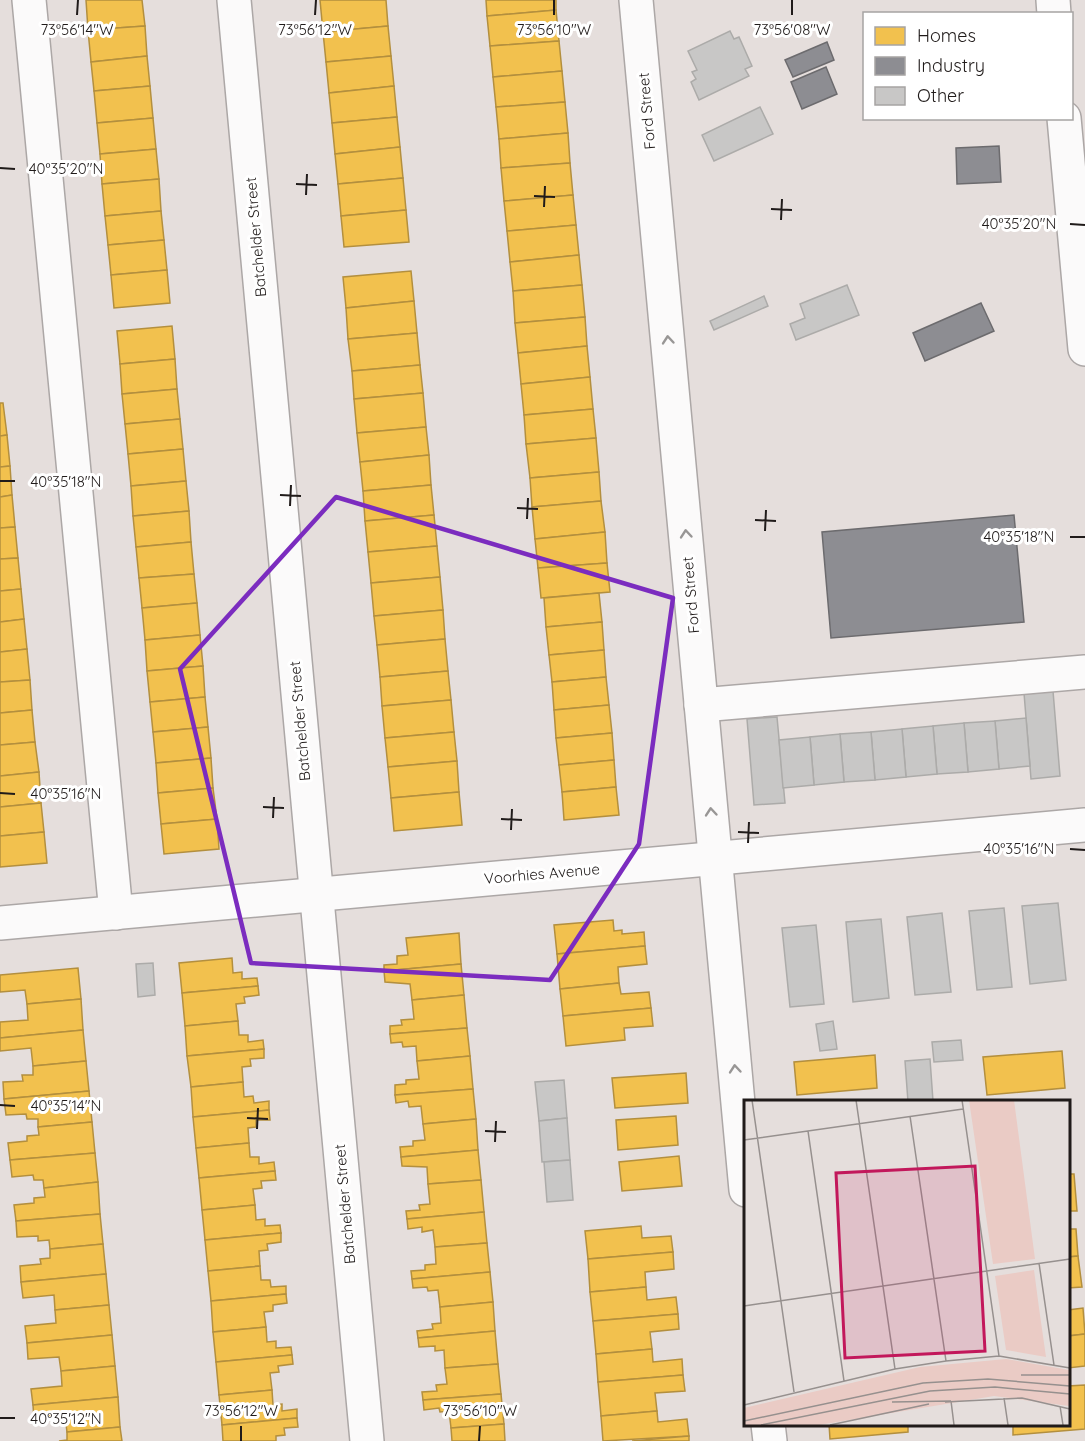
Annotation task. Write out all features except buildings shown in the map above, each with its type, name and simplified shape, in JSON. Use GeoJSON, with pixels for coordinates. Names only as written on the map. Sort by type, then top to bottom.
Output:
{"type":"FeatureCollection","features":[{"type":"Feature","properties":{"kind":"street"},"geometry":{"type":"LineString","coordinates":[[29,0],[116,913]]}},
{"type":"Feature","properties":{"kind":"street","name":"Batchelder Street"},"geometry":{"type":"LineString","coordinates":[[234,0],[367,1441]]}},
{"type":"Feature","properties":{"kind":"street","name":"Ford Street"},"geometry":{"type":"LineString","coordinates":[[636,0],[744,1169]]}},
{"type":"Feature","properties":{"kind":"street"},"geometry":{"type":"LineString","coordinates":[[1064,120],[1085,349]]}},
{"type":"Feature","properties":{"kind":"street"},"geometry":{"type":"LineString","coordinates":[[701,705],[1085,672]]}},
{"type":"Feature","properties":{"kind":"street","name":"Voorhies Avenue"},"geometry":{"type":"LineString","coordinates":[[0,923],[1085,825]]}},
{"type":"Feature","properties":{"kind":"street"},"geometry":{"type":"LineString","coordinates":[[768,1426],[770,1441]]}},
{"type":"Feature","properties":{"kind":"highlighted area"},"geometry":{"type":"Polygon","coordinates":[[[336,497],[673,598],[639,844],[550,980],[251,963],[180,669],[336,497]]]}}]}
